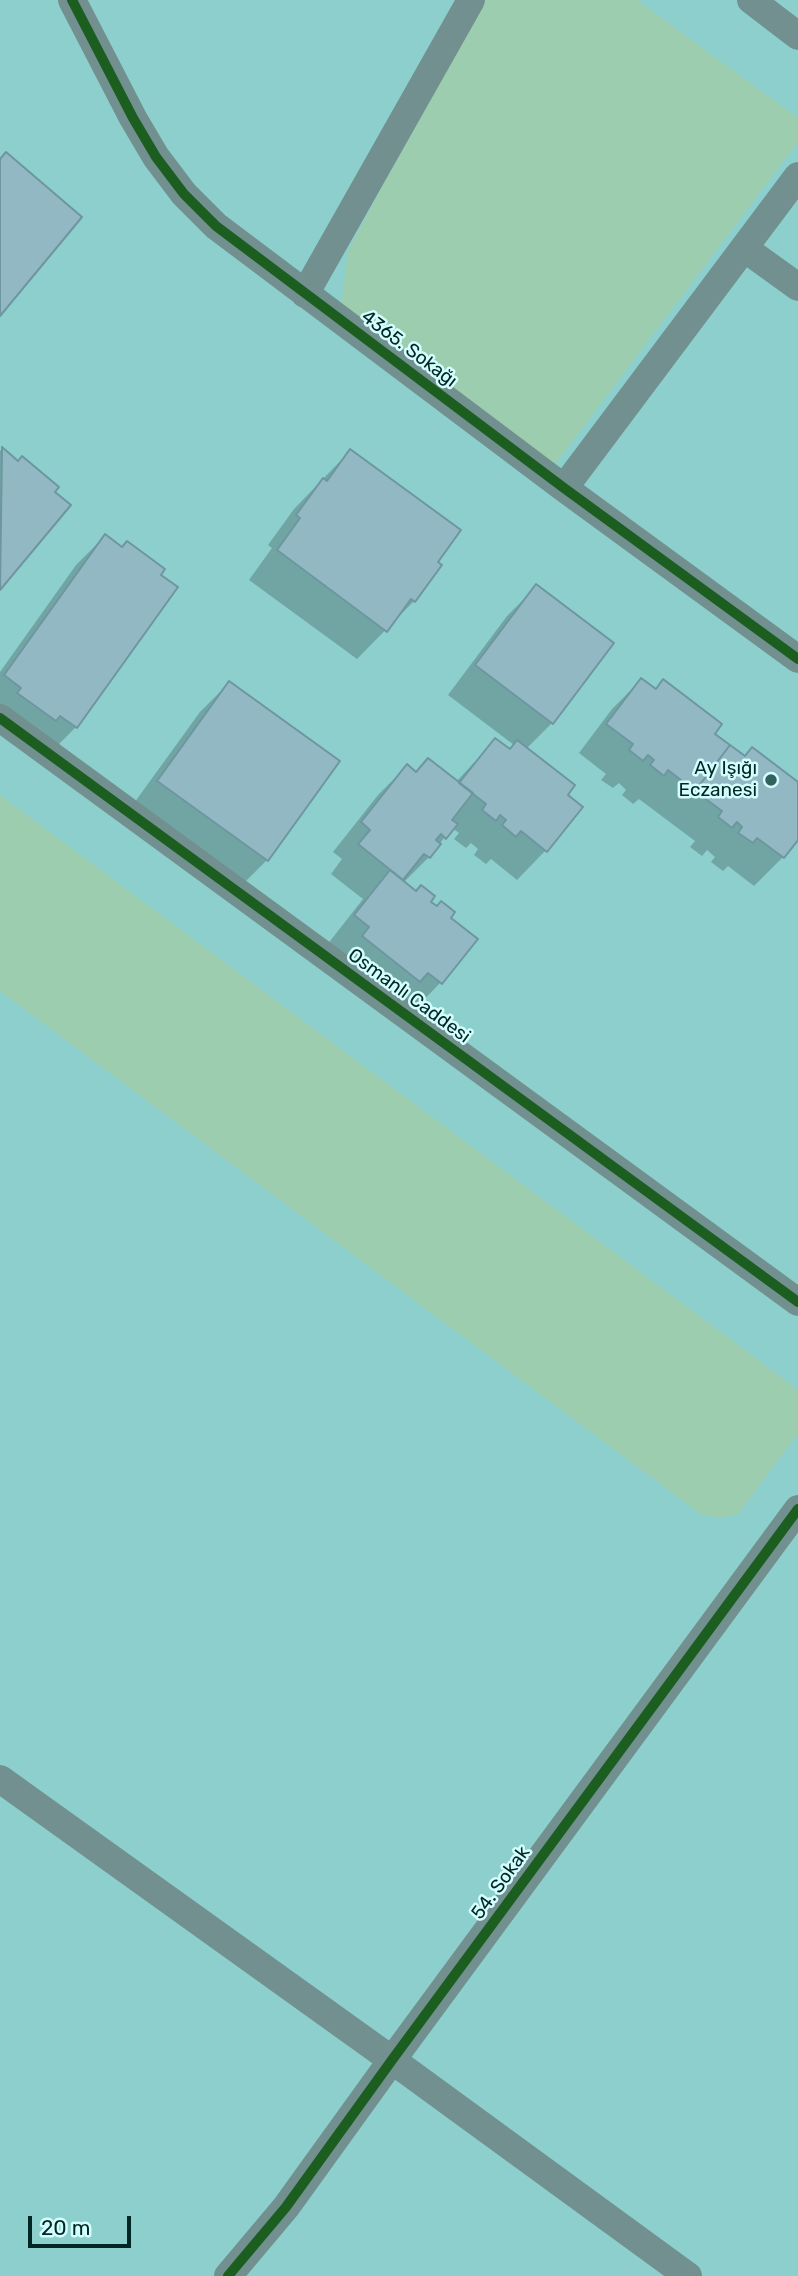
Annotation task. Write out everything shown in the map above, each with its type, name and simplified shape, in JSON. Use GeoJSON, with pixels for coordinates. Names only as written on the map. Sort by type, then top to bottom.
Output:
{"type":"FeatureCollection","features":[{"type":"Feature","properties":{"kind":"street","name":"4365. Sokağı"},"geometry":{"type":"LineString","coordinates":[[72,0],[132,118],[156,157],[184,194],[216,226],[564,488],[798,659]]}},
{"type":"Feature","properties":{"kind":"street"},"geometry":{"type":"LineString","coordinates":[[305,293],[471,0]]}},
{"type":"Feature","properties":{"kind":"street"},"geometry":{"type":"LineString","coordinates":[[751,0],[798,36]]}},
{"type":"Feature","properties":{"kind":"street"},"geometry":{"type":"LineString","coordinates":[[564,488],[798,176]]}},
{"type":"Feature","properties":{"kind":"street"},"geometry":{"type":"LineString","coordinates":[[744,248],[798,287]]}},
{"type":"Feature","properties":{"kind":"street","name":"Osmanlı Caddesi"},"geometry":{"type":"LineString","coordinates":[[0,718],[798,1302]]}},
{"type":"Feature","properties":{"kind":"street","name":"54. Sokak"},"geometry":{"type":"LineString","coordinates":[[228,2276],[286,2207],[798,1509]]}},
{"type":"Feature","properties":{"kind":"street"},"geometry":{"type":"LineString","coordinates":[[0,1780],[392,2060],[688,2276]]}},
{"type":"Feature","properties":{"kind":"green space"},"geometry":{"type":"Polygon","coordinates":[[[480,0],[637,0],[798,118],[798,142],[543,480],[338,329],[348,251],[480,0]]]}},
{"type":"Feature","properties":{"kind":"green space"},"geometry":{"type":"Polygon","coordinates":[[[0,795],[792,1385],[798,1391],[798,1433],[739,1513],[723,1518],[702,1515],[0,991],[0,795]]]}},
{"type":"Feature","properties":{"kind":"building"},"geometry":{"type":"Polygon","coordinates":[[[6,152],[82,217],[0,316],[0,159],[6,152]]]}},
{"type":"Feature","properties":{"kind":"building"},"geometry":{"type":"Polygon","coordinates":[[[2,447],[18,461],[22,456],[59,487],[55,492],[71,505],[0,590],[2,447]]]}},
{"type":"Feature","properties":{"kind":"building"},"geometry":{"type":"Polygon","coordinates":[[[350,449],[461,530],[438,562],[442,565],[415,602],[411,599],[387,632],[277,550],[300,518],[296,515],[323,478],[327,481],[350,449]]]}},
{"type":"Feature","properties":{"kind":"building"},"geometry":{"type":"Polygon","coordinates":[[[105,534],[122,547],[127,541],[165,569],[161,575],[178,587],[77,728],[60,716],[56,721],[17,693],[21,688],[4,675],[105,534]]]}},
{"type":"Feature","properties":{"kind":"building"},"geometry":{"type":"Polygon","coordinates":[[[536,584],[614,643],[553,724],[475,665],[536,584]]]}},
{"type":"Feature","properties":{"kind":"building"},"geometry":{"type":"Polygon","coordinates":[[[641,678],[656,689],[663,679],[722,724],[715,734],[730,745],[695,791],[668,770],[664,776],[650,765],[654,760],[648,755],[643,761],[629,750],[633,744],[606,724],[641,678]]]}},
{"type":"Feature","properties":{"kind":"building"},"geometry":{"type":"Polygon","coordinates":[[[229,681],[340,761],[268,861],[157,781],[229,681]]]}},
{"type":"Feature","properties":{"kind":"building"},"geometry":{"type":"Polygon","coordinates":[[[495,738],[510,749],[517,740],[575,785],[568,795],[583,807],[547,852],[521,831],[516,837],[502,825],[506,820],[500,815],[496,821],[482,810],[486,804],[459,783],[495,738]]]}},
{"type":"Feature","properties":{"kind":"building"},"geometry":{"type":"Polygon","coordinates":[[[730,745],[745,756],[752,747],[798,782],[798,840],[784,858],[757,838],[753,843],[738,833],[742,827],[737,822],[732,828],[718,817],[722,811],[695,791],[730,745]]]}},
{"type":"Feature","properties":{"kind":"building"},"geometry":{"type":"Polygon","coordinates":[[[428,758],[473,793],[452,820],[458,824],[446,839],[441,834],[436,840],[441,844],[430,858],[424,854],[403,880],[358,844],[370,830],[361,822],[407,764],[416,772],[428,758]]]}},
{"type":"Feature","properties":{"kind":"building"},"geometry":{"type":"Polygon","coordinates":[[[390,870],[416,891],[421,885],[435,896],[431,902],[437,906],[441,901],[455,912],[451,918],[478,939],[442,984],[428,973],[420,982],[362,936],[369,927],[354,915],[390,870]]]}},
{"type":"Feature","properties":{"kind":"cycle path"},"geometry":{"type":"LineString","coordinates":[[72,0],[156,157],[184,194],[216,226],[564,488],[798,659]]}},
{"type":"Feature","properties":{"kind":"cycle path"},"geometry":{"type":"LineString","coordinates":[[0,718],[798,1302]]}},
{"type":"Feature","properties":{"kind":"cycle path"},"geometry":{"type":"LineString","coordinates":[[228,2276],[286,2207],[798,1509]]}},
{"type":"Feature","properties":{"kind":"place","name":"Ay Işığı Eczanesi"},"geometry":{"type":"Point","coordinates":[771,780]}}]}
